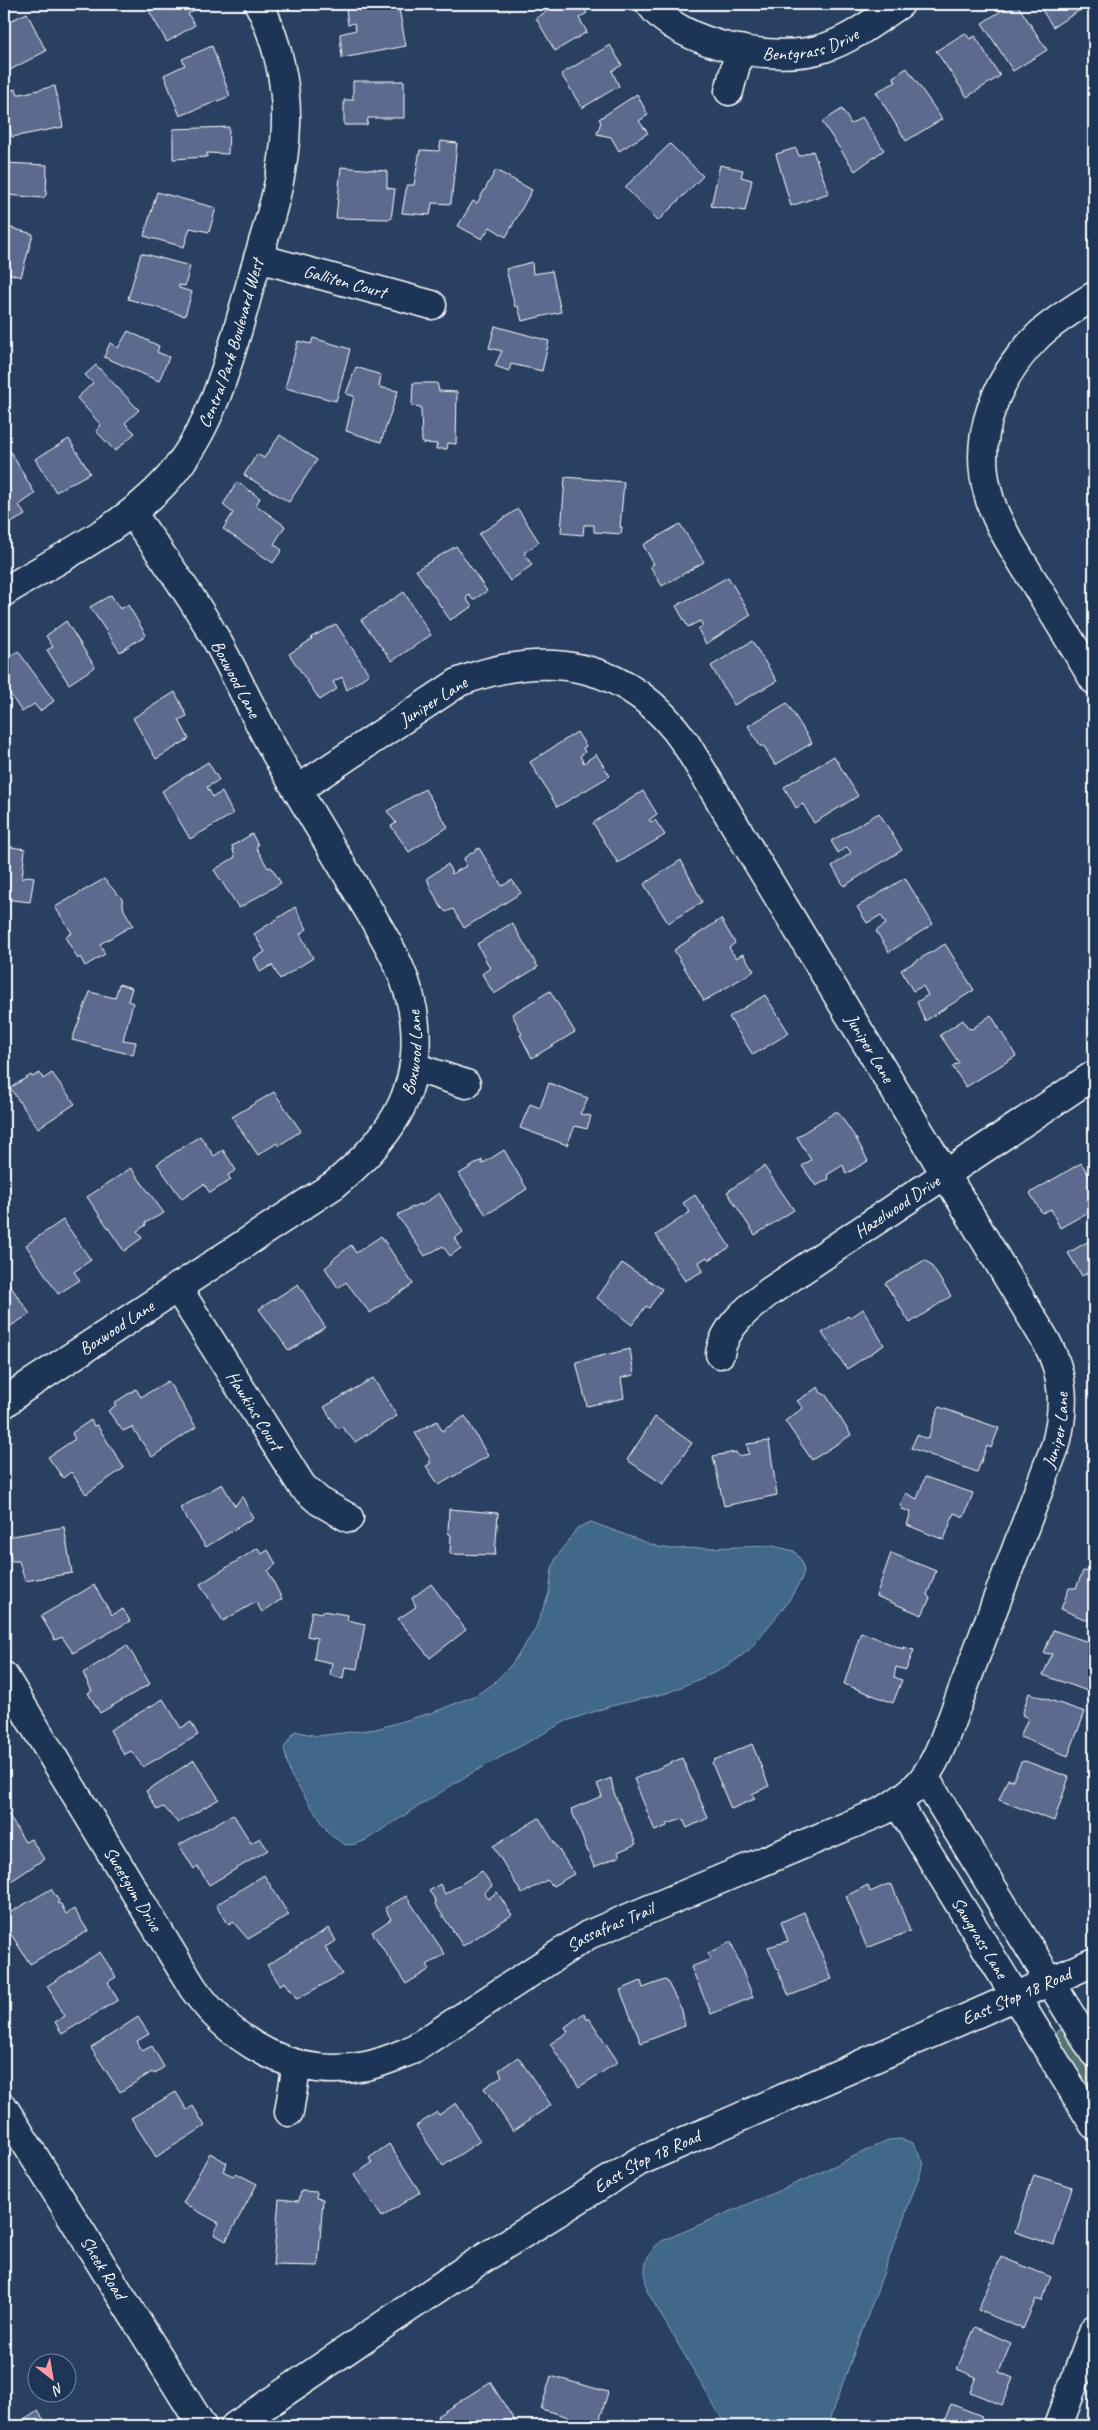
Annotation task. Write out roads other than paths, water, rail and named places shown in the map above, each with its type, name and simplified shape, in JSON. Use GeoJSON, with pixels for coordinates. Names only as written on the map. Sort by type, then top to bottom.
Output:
{"type":"FeatureCollection","features":[{"type":"Feature","properties":{"kind":"street","name":"Central Park Boulevard West"},"geometry":{"type":"LineString","coordinates":[[4,592],[132,512],[157,490],[186,456],[210,412],[258,258],[280,176],[286,122],[282,76],[275,45],[259,4]]}},
{"type":"Feature","properties":{"kind":"street","name":"Bentgrass Drive"},"geometry":{"type":"LineString","coordinates":[[650,4],[673,24],[691,33],[740,49],[776,53],[823,48],[844,40],[900,4]]}},
{"type":"Feature","properties":{"kind":"street"},"geometry":{"type":"LineString","coordinates":[[729,91],[740,49]]}},
{"type":"Feature","properties":{"kind":"street","name":"Galliten Court"},"geometry":{"type":"LineString","coordinates":[[258,258],[432,306]]}},
{"type":"Feature","properties":{"kind":"street"},"geometry":{"type":"LineString","coordinates":[[1094,296],[1062,316],[1039,335],[1015,363],[1001,384],[990,407],[984,435],[984,467],[988,494],[1006,536],[1094,680]]}},
{"type":"Feature","properties":{"kind":"street","name":"Boxwood Lane"},"geometry":{"type":"LineString","coordinates":[[4,1404],[20,1390],[334,1185],[380,1142],[391,1126],[410,1086],[414,1066],[415,1028],[413,1009],[400,966],[297,790],[216,640],[132,512]]}},
{"type":"Feature","properties":{"kind":"street","name":"Juniper Lane"},"geometry":{"type":"LineString","coordinates":[[297,790],[459,682],[487,671],[538,665],[573,667],[602,674],[646,698],[662,713],[686,744],[1054,1355],[1063,1388],[1063,1408],[1056,1444],[943,1742],[932,1769],[925,1778]]}},
{"type":"Feature","properties":{"kind":"street"},"geometry":{"type":"LineString","coordinates":[[414,1066],[466,1084]]}},
{"type":"Feature","properties":{"kind":"street","name":"Hazelwood Drive"},"geometry":{"type":"LineString","coordinates":[[720,1354],[722,1340],[747,1309],[1094,1075]]}},
{"type":"Feature","properties":{"kind":"street","name":"Hawkins Court"},"geometry":{"type":"LineString","coordinates":[[177,1288],[302,1486],[320,1501],[349,1518]]}},
{"type":"Feature","properties":{"kind":"street","name":"Sweetgum Drive"},"geometry":{"type":"LineString","coordinates":[[4,1676],[204,2004],[220,2021],[256,2049],[297,2064]]}},
{"type":"Feature","properties":{"kind":"street","name":"Sassafras Trail"},"geometry":{"type":"LineString","coordinates":[[297,2064],[344,2069],[387,2061],[412,2050],[588,1935],[882,1811],[919,1786],[925,1778]]}},
{"type":"Feature","properties":{"kind":"street","name":"Sawgrass Lane"},"geometry":{"type":"LineString","coordinates":[[925,1778],[1094,2053]]}},
{"type":"Feature","properties":{"kind":"street","name":"Sawgrass Lane"},"geometry":{"type":"LineString","coordinates":[[897,1802],[1094,2125]]}},
{"type":"Feature","properties":{"kind":"street","name":"East Stop 18 Road"},"geometry":{"type":"LineString","coordinates":[[235,2426],[460,2273],[638,2162],[1094,1962]]}},
{"type":"Feature","properties":{"kind":"street"},"geometry":{"type":"LineString","coordinates":[[289,2112],[297,2064]]}},
{"type":"Feature","properties":{"kind":"street","name":"Sheek Road"},"geometry":{"type":"LineString","coordinates":[[4,2108],[202,2426]]}},
{"type":"Feature","properties":{"kind":"street"},"geometry":{"type":"LineString","coordinates":[[1058,2426],[1094,2329]]}},
{"type":"Feature","properties":{"kind":"water"},"geometry":{"type":"Polygon","coordinates":[[[591,1522],[658,1547],[672,1549],[773,1546],[794,1551],[801,1560],[804,1571],[801,1580],[786,1605],[749,1650],[716,1672],[667,1693],[611,1706],[566,1721],[463,1778],[366,1840],[346,1845],[330,1835],[290,1774],[284,1748],[295,1731],[317,1736],[376,1729],[434,1712],[474,1696],[492,1685],[511,1665],[535,1630],[549,1593],[552,1569],[556,1558],[577,1528],[591,1522]]]}},
{"type":"Feature","properties":{"kind":"water"},"geometry":{"type":"Polygon","coordinates":[[[900,2139],[913,2143],[924,2163],[827,2426],[726,2426],[647,2291],[645,2269],[651,2252],[662,2241],[813,2176],[888,2140],[900,2139]]]}}]}
